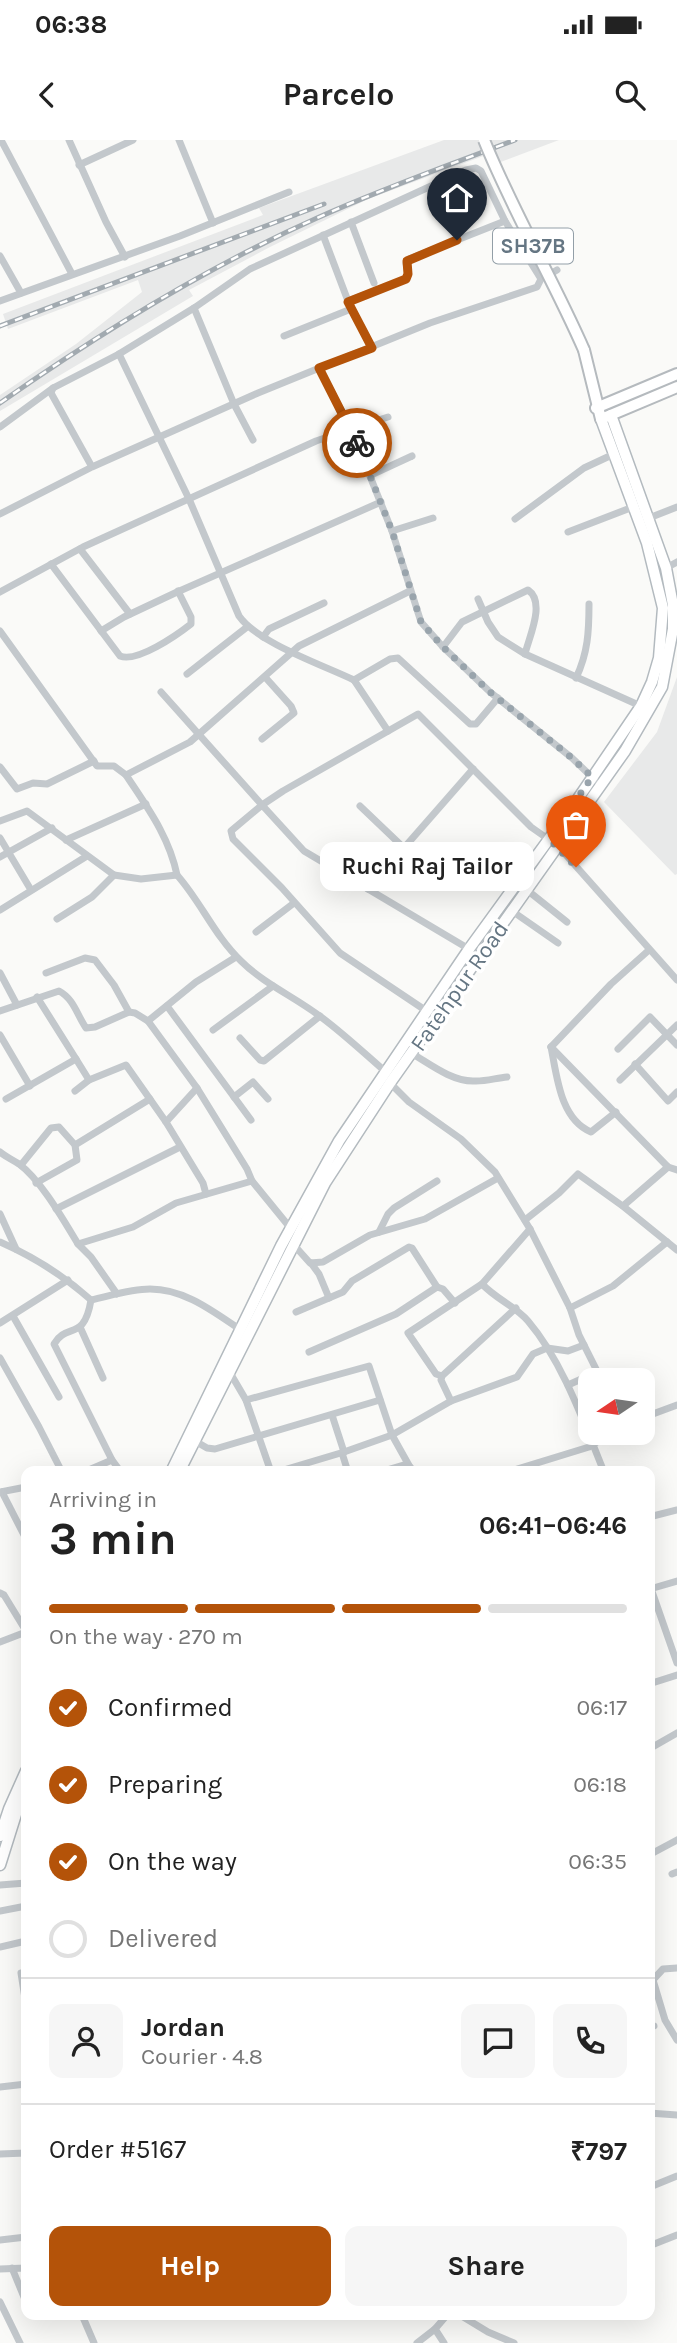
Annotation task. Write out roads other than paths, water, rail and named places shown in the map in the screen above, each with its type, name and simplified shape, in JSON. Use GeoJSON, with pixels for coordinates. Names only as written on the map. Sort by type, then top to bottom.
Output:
{"type":"FeatureCollection","features":[{"type":"Feature","properties":{"kind":"main road","name":"SH37B"},"geometry":{"type":"LineString","coordinates":[[484,140],[520,220],[562,299],[584,350],[606,417]]}},
{"type":"Feature","properties":{"kind":"main road"},"geometry":{"type":"LineString","coordinates":[[601,406],[677,374]]}},
{"type":"Feature","properties":{"kind":"main road"},"geometry":{"type":"LineString","coordinates":[[606,417],[677,387]]}},
{"type":"Feature","properties":{"kind":"street"},"geometry":{"type":"LineString","coordinates":[[1,140],[72,274]]}},
{"type":"Feature","properties":{"kind":"street"},"geometry":{"type":"LineString","coordinates":[[69,140],[125,257]]}},
{"type":"Feature","properties":{"kind":"street"},"geometry":{"type":"LineString","coordinates":[[79,165],[133,140]]}},
{"type":"Feature","properties":{"kind":"street"},"geometry":{"type":"LineString","coordinates":[[179,140],[213,223]]}},
{"type":"Feature","properties":{"kind":"street"},"geometry":{"type":"LineString","coordinates":[[0,159],[8,155]]}},
{"type":"Feature","properties":{"kind":"street"},"geometry":{"type":"LineString","coordinates":[[0,427],[52,388],[120,354],[250,269],[466,170],[481,170],[505,221],[541,279]]}},
{"type":"Feature","properties":{"kind":"street"},"geometry":{"type":"LineString","coordinates":[[0,301],[125,257],[289,192]]}},
{"type":"Feature","properties":{"kind":"street"},"geometry":{"type":"LineString","coordinates":[[284,336],[406,279],[406,263],[409,259],[505,221]]}},
{"type":"Feature","properties":{"kind":"street"},"geometry":{"type":"LineString","coordinates":[[351,222],[374,284]]}},
{"type":"Feature","properties":{"kind":"street"},"geometry":{"type":"LineString","coordinates":[[323,235],[350,305],[372,348]]}},
{"type":"Feature","properties":{"kind":"street"},"geometry":{"type":"LineString","coordinates":[[0,256],[20,293]]}},
{"type":"Feature","properties":{"kind":"street"},"geometry":{"type":"LineString","coordinates":[[0,514],[92,467],[319,368],[430,323],[537,287],[541,279],[557,270]]}},
{"type":"Feature","properties":{"kind":"street"},"geometry":{"type":"LineString","coordinates":[[194,307],[234,404],[253,440]]}},
{"type":"Feature","properties":{"kind":"street"},"geometry":{"type":"LineString","coordinates":[[120,354],[189,499],[239,616],[247,627],[263,637],[354,680],[388,731]]}},
{"type":"Feature","properties":{"kind":"street"},"geometry":{"type":"LineString","coordinates":[[319,368],[351,429],[382,502],[421,622],[443,647],[498,698],[572,758],[600,786]]}},
{"type":"Feature","properties":{"kind":"street"},"geometry":{"type":"LineString","coordinates":[[52,388],[52,396],[92,467]]}},
{"type":"Feature","properties":{"kind":"street"},"geometry":{"type":"LineString","coordinates":[[0,592],[80,549],[304,446],[388,417]]}},
{"type":"Feature","properties":{"kind":"street"},"geometry":{"type":"LineString","coordinates":[[388,1078],[469,949],[554,843],[592,777],[645,708],[659,658],[663,608],[653,563],[614,454],[606,417]]}},
{"type":"Feature","properties":{"kind":"street","name":"Fatehpur Road"},"geometry":{"type":"LineString","coordinates":[[182,1466],[229,1371],[243,1332],[294,1236],[388,1078],[411,1053],[527,890],[554,843],[600,786],[645,708],[662,687],[672,664],[675,604],[666,568],[649,518],[606,417]]}},
{"type":"Feature","properties":{"kind":"street"},"geometry":{"type":"LineString","coordinates":[[515,519],[584,468],[614,454]]}},
{"type":"Feature","properties":{"kind":"street"},"geometry":{"type":"LineString","coordinates":[[370,475],[412,456]]}},
{"type":"Feature","properties":{"kind":"street"},"geometry":{"type":"LineString","coordinates":[[101,631],[130,614],[382,502]]}},
{"type":"Feature","properties":{"kind":"street"},"geometry":{"type":"LineString","coordinates":[[568,533],[634,508]]}},
{"type":"Feature","properties":{"kind":"street"},"geometry":{"type":"LineString","coordinates":[[649,518],[677,508]]}},
{"type":"Feature","properties":{"kind":"street"},"geometry":{"type":"LineString","coordinates":[[392,531],[433,518]]}},
{"type":"Feature","properties":{"kind":"street"},"geometry":{"type":"LineString","coordinates":[[80,549],[130,614]]}},
{"type":"Feature","properties":{"kind":"street"},"geometry":{"type":"LineString","coordinates":[[666,568],[677,562]]}},
{"type":"Feature","properties":{"kind":"street"},"geometry":{"type":"LineString","coordinates":[[51,564],[120,656],[125,658],[139,655],[191,624],[191,617],[178,592]]}},
{"type":"Feature","properties":{"kind":"street"},"geometry":{"type":"LineString","coordinates":[[126,775],[190,742],[299,646],[410,591]]}},
{"type":"Feature","properties":{"kind":"street"},"geometry":{"type":"LineString","coordinates":[[443,647],[462,622],[523,591],[532,592],[537,608],[525,654]]}},
{"type":"Feature","properties":{"kind":"street"},"geometry":{"type":"LineString","coordinates":[[478,598],[498,638],[525,654],[645,708]]}},
{"type":"Feature","properties":{"kind":"street"},"geometry":{"type":"LineString","coordinates":[[263,637],[269,629],[324,603]]}},
{"type":"Feature","properties":{"kind":"street"},"geometry":{"type":"LineString","coordinates":[[576,678],[585,660],[588,643],[589,604]]}},
{"type":"Feature","properties":{"kind":"street"},"geometry":{"type":"LineString","coordinates":[[187,674],[247,627]]}},
{"type":"Feature","properties":{"kind":"street"},"geometry":{"type":"LineString","coordinates":[[0,632],[97,765],[118,768],[126,775],[161,827],[174,858],[177,875],[191,890],[208,922],[236,957],[262,980],[320,1016],[388,1078],[409,1102],[461,1139],[498,1178],[530,1229],[570,1308],[583,1345],[595,1368]]}},
{"type":"Feature","properties":{"kind":"street"},"geometry":{"type":"LineString","coordinates":[[354,680],[390,659],[398,658],[470,724],[475,724],[498,698]]}},
{"type":"Feature","properties":{"kind":"street"},"geometry":{"type":"LineString","coordinates":[[262,739],[295,713],[265,677]]}},
{"type":"Feature","properties":{"kind":"street"},"geometry":{"type":"LineString","coordinates":[[161,692],[304,851],[469,949]]}},
{"type":"Feature","properties":{"kind":"street"},"geometry":{"type":"LineString","coordinates":[[428,1012],[351,962],[231,834],[233,827],[283,791],[418,714],[531,827],[554,843],[677,980]]}},
{"type":"Feature","properties":{"kind":"street"},"geometry":{"type":"LineString","coordinates":[[0,767],[17,789],[33,783],[47,784],[94,761]]}},
{"type":"Feature","properties":{"kind":"street"},"geometry":{"type":"LineString","coordinates":[[368,889],[473,769]]}},
{"type":"Feature","properties":{"kind":"street"},"geometry":{"type":"LineString","coordinates":[[66,840],[146,804]]}},
{"type":"Feature","properties":{"kind":"street"},"geometry":{"type":"LineString","coordinates":[[360,806],[404,848]]}},
{"type":"Feature","properties":{"kind":"street"},"geometry":{"type":"LineString","coordinates":[[0,821],[27,811],[114,875],[141,878],[177,875]]}},
{"type":"Feature","properties":{"kind":"street"},"geometry":{"type":"LineString","coordinates":[[0,857],[52,828]]}},
{"type":"Feature","properties":{"kind":"street"},"geometry":{"type":"LineString","coordinates":[[0,838],[31,890]]}},
{"type":"Feature","properties":{"kind":"street"},"geometry":{"type":"LineString","coordinates":[[0,910],[87,856]]}},
{"type":"Feature","properties":{"kind":"street"},"geometry":{"type":"LineString","coordinates":[[57,919],[92,897],[114,875]]}},
{"type":"Feature","properties":{"kind":"street"},"geometry":{"type":"LineString","coordinates":[[527,890],[567,922]]}},
{"type":"Feature","properties":{"kind":"street"},"geometry":{"type":"LineString","coordinates":[[256,932],[294,903]]}},
{"type":"Feature","properties":{"kind":"street"},"geometry":{"type":"LineString","coordinates":[[512,911],[558,943]]}},
{"type":"Feature","properties":{"kind":"street"},"geometry":{"type":"LineString","coordinates":[[551,1047],[611,984],[649,950]]}},
{"type":"Feature","properties":{"kind":"street"},"geometry":{"type":"LineString","coordinates":[[148,1021],[196,982],[236,957]]}},
{"type":"Feature","properties":{"kind":"street"},"geometry":{"type":"LineString","coordinates":[[46,973],[85,958],[94,960],[114,985],[129,1012]]}},
{"type":"Feature","properties":{"kind":"street"},"geometry":{"type":"LineString","coordinates":[[0,973],[17,1005]]}},
{"type":"Feature","properties":{"kind":"street"},"geometry":{"type":"LineString","coordinates":[[213,1030],[273,986]]}},
{"type":"Feature","properties":{"kind":"street"},"geometry":{"type":"LineString","coordinates":[[0,1011],[53,991],[63,992],[86,1028],[95,1027],[129,1012],[148,1021],[197,1088],[252,1181],[319,1274],[328,1298]]}},
{"type":"Feature","properties":{"kind":"street"},"geometry":{"type":"LineString","coordinates":[[37,997],[89,1080]]}},
{"type":"Feature","properties":{"kind":"street"},"geometry":{"type":"LineString","coordinates":[[167,1006],[251,1119]]}},
{"type":"Feature","properties":{"kind":"street"},"geometry":{"type":"LineString","coordinates":[[240,1038],[264,1062],[320,1016]]}},
{"type":"Feature","properties":{"kind":"street"},"geometry":{"type":"LineString","coordinates":[[618,1049],[650,1017],[677,1045]]}},
{"type":"Feature","properties":{"kind":"street"},"geometry":{"type":"LineString","coordinates":[[620,1080],[677,1025]]}},
{"type":"Feature","properties":{"kind":"street"},"geometry":{"type":"LineString","coordinates":[[0,1035],[30,1086]]}},
{"type":"Feature","properties":{"kind":"street"},"geometry":{"type":"LineString","coordinates":[[551,1047],[668,1167],[677,1170]]}},
{"type":"Feature","properties":{"kind":"street"},"geometry":{"type":"LineString","coordinates":[[551,1047],[561,1096],[577,1121],[592,1132],[616,1112]]}},
{"type":"Feature","properties":{"kind":"street"},"geometry":{"type":"LineString","coordinates":[[411,1053],[462,1080],[475,1082],[507,1077]]}},
{"type":"Feature","properties":{"kind":"street"},"geometry":{"type":"LineString","coordinates":[[6,1099],[76,1059]]}},
{"type":"Feature","properties":{"kind":"street"},"geometry":{"type":"LineString","coordinates":[[635,1064],[668,1101],[677,1092]]}},
{"type":"Feature","properties":{"kind":"street"},"geometry":{"type":"LineString","coordinates":[[75,1091],[89,1080],[126,1065],[166,1122],[203,1183],[206,1194]]}},
{"type":"Feature","properties":{"kind":"street"},"geometry":{"type":"LineString","coordinates":[[234,1097],[253,1082],[268,1099]]}},
{"type":"Feature","properties":{"kind":"street"},"geometry":{"type":"LineString","coordinates":[[166,1122],[197,1088]]}},
{"type":"Feature","properties":{"kind":"street"},"geometry":{"type":"LineString","coordinates":[[75,1145],[150,1100]]}},
{"type":"Feature","properties":{"kind":"street"},"geometry":{"type":"LineString","coordinates":[[20,1165],[51,1128],[59,1127],[75,1145],[77,1160],[37,1183]]}},
{"type":"Feature","properties":{"kind":"street"},"geometry":{"type":"LineString","coordinates":[[56,1209],[180,1147]]}},
{"type":"Feature","properties":{"kind":"street"},"geometry":{"type":"LineString","coordinates":[[0,1152],[20,1165],[37,1183],[78,1244],[91,1257],[117,1294]]}},
{"type":"Feature","properties":{"kind":"street"},"geometry":{"type":"LineString","coordinates":[[623,1206],[668,1167]]}},
{"type":"Feature","properties":{"kind":"street"},"geometry":{"type":"LineString","coordinates":[[525,1220],[578,1174],[677,1250]]}},
{"type":"Feature","properties":{"kind":"street"},"geometry":{"type":"LineString","coordinates":[[311,1263],[323,1262],[370,1235],[425,1219],[498,1178]]}},
{"type":"Feature","properties":{"kind":"street"},"geometry":{"type":"LineString","coordinates":[[78,1244],[133,1227],[176,1203],[252,1181]]}},
{"type":"Feature","properties":{"kind":"street"},"geometry":{"type":"LineString","coordinates":[[379,1232],[394,1208],[437,1181]]}},
{"type":"Feature","properties":{"kind":"street"},"geometry":{"type":"LineString","coordinates":[[0,1214],[16,1250]]}},
{"type":"Feature","properties":{"kind":"street"},"geometry":{"type":"LineString","coordinates":[[442,1376],[436,1374],[408,1333],[482,1284],[530,1229]]}},
{"type":"Feature","properties":{"kind":"street"},"geometry":{"type":"LineString","coordinates":[[174,1466],[294,1236]]}},
{"type":"Feature","properties":{"kind":"street"},"geometry":{"type":"LineString","coordinates":[[570,1308],[613,1286],[677,1237]]}},
{"type":"Feature","properties":{"kind":"street"},"geometry":{"type":"LineString","coordinates":[[0,1242],[47,1265],[91,1300]]}},
{"type":"Feature","properties":{"kind":"street"},"geometry":{"type":"LineString","coordinates":[[296,1312],[343,1292],[352,1281],[409,1247],[437,1287],[443,1289],[455,1303]]}},
{"type":"Feature","properties":{"kind":"street"},"geometry":{"type":"LineString","coordinates":[[0,1323],[68,1280]]}},
{"type":"Feature","properties":{"kind":"street"},"geometry":{"type":"LineString","coordinates":[[482,1284],[516,1308],[529,1321],[568,1385],[578,1409]]}},
{"type":"Feature","properties":{"kind":"street"},"geometry":{"type":"LineString","coordinates":[[309,1352],[396,1314],[437,1287]]}},
{"type":"Feature","properties":{"kind":"street"},"geometry":{"type":"LineString","coordinates":[[91,1300],[150,1289],[176,1292],[211,1309],[243,1332]]}},
{"type":"Feature","properties":{"kind":"street"},"geometry":{"type":"LineString","coordinates":[[91,1300],[86,1320],[80,1327],[57,1339],[54,1344],[116,1466]]}},
{"type":"Feature","properties":{"kind":"street"},"geometry":{"type":"LineString","coordinates":[[451,1401],[441,1380],[442,1376],[516,1308]]}},
{"type":"Feature","properties":{"kind":"street"},"geometry":{"type":"LineString","coordinates":[[13,1315],[59,1397]]}},
{"type":"Feature","properties":{"kind":"street"},"geometry":{"type":"LineString","coordinates":[[80,1327],[103,1378]]}},
{"type":"Feature","properties":{"kind":"street"},"geometry":{"type":"LineString","coordinates":[[298,1466],[392,1435],[451,1401],[517,1377],[533,1354],[547,1348],[568,1351],[583,1345]]}},
{"type":"Feature","properties":{"kind":"street"},"geometry":{"type":"LineString","coordinates":[[0,1358],[59,1466]]}},
{"type":"Feature","properties":{"kind":"street"},"geometry":{"type":"LineString","coordinates":[[246,1400],[369,1366],[392,1435],[410,1466]]}},
{"type":"Feature","properties":{"kind":"street"},"geometry":{"type":"LineString","coordinates":[[229,1371],[246,1400],[269,1466]]}},
{"type":"Feature","properties":{"kind":"street"},"geometry":{"type":"LineString","coordinates":[[568,1385],[578,1381]]}},
{"type":"Feature","properties":{"kind":"street"},"geometry":{"type":"LineString","coordinates":[[195,1441],[212,1450],[260,1438],[380,1400]]}},
{"type":"Feature","properties":{"kind":"street"},"geometry":{"type":"LineString","coordinates":[[655,1413],[677,1405]]}},
{"type":"Feature","properties":{"kind":"street"},"geometry":{"type":"LineString","coordinates":[[332,1415],[346,1466]]}},
{"type":"Feature","properties":{"kind":"street"},"geometry":{"type":"LineString","coordinates":[[527,1466],[590,1446]]}},
{"type":"Feature","properties":{"kind":"street"},"geometry":{"type":"LineString","coordinates":[[593,1446],[602,1466]]}},
{"type":"Feature","properties":{"kind":"street"},"geometry":{"type":"LineString","coordinates":[[98,1466],[112,1460]]}},
{"type":"Feature","properties":{"kind":"street"},"geometry":{"type":"LineString","coordinates":[[21,1488],[1,1492],[21,1530]]}},
{"type":"Feature","properties":{"kind":"street"},"geometry":{"type":"LineString","coordinates":[[655,1516],[677,1510]]}},
{"type":"Feature","properties":{"kind":"street"},"geometry":{"type":"LineString","coordinates":[[655,1586],[677,1581]]}},
{"type":"Feature","properties":{"kind":"street"},"geometry":{"type":"LineString","coordinates":[[0,1593],[4,1595],[21,1624]]}},
{"type":"Feature","properties":{"kind":"street"},"geometry":{"type":"LineString","coordinates":[[655,1601],[677,1663]]}},
{"type":"Feature","properties":{"kind":"street"},"geometry":{"type":"LineString","coordinates":[[0,1642],[21,1634]]}},
{"type":"Feature","properties":{"kind":"street"},"geometry":{"type":"LineString","coordinates":[[655,1682],[677,1675]]}},
{"type":"Feature","properties":{"kind":"street"},"geometry":{"type":"LineString","coordinates":[[655,1746],[677,1733]]}},
{"type":"Feature","properties":{"kind":"street"},"geometry":{"type":"LineString","coordinates":[[0,1836],[4,1808],[21,1779]]}},
{"type":"Feature","properties":{"kind":"street"},"geometry":{"type":"LineString","coordinates":[[0,1865],[21,1802]]}},
{"type":"Feature","properties":{"kind":"street"},"geometry":{"type":"LineString","coordinates":[[655,1852],[677,1840]]}},
{"type":"Feature","properties":{"kind":"street"},"geometry":{"type":"LineString","coordinates":[[0,1885],[21,1883]]}},
{"type":"Feature","properties":{"kind":"street"},"geometry":{"type":"LineString","coordinates":[[0,1911],[21,1907]]}},
{"type":"Feature","properties":{"kind":"street"},"geometry":{"type":"LineString","coordinates":[[0,1947],[21,1942]]}},
{"type":"Feature","properties":{"kind":"street"},"geometry":{"type":"LineString","coordinates":[[655,1978],[663,1969],[677,1968]]}},
{"type":"Feature","properties":{"kind":"street"},"geometry":{"type":"LineString","coordinates":[[655,1993],[665,2020],[677,2040]]}},
{"type":"Feature","properties":{"kind":"street"},"geometry":{"type":"LineString","coordinates":[[665,2020],[677,2018]]}},
{"type":"Feature","properties":{"kind":"street"},"geometry":{"type":"LineString","coordinates":[[0,2087],[21,2085]]}},
{"type":"Feature","properties":{"kind":"street"},"geometry":{"type":"LineString","coordinates":[[655,2113],[677,2115]]}},
{"type":"Feature","properties":{"kind":"street"},"geometry":{"type":"LineString","coordinates":[[0,2154],[21,2153]]}},
{"type":"Feature","properties":{"kind":"street"},"geometry":{"type":"LineString","coordinates":[[655,2184],[677,2176]]}},
{"type":"Feature","properties":{"kind":"street"},"geometry":{"type":"LineString","coordinates":[[655,2244],[677,2235]]}},
{"type":"Feature","properties":{"kind":"street"},"geometry":{"type":"LineString","coordinates":[[0,2240],[21,2238]]}},
{"type":"Feature","properties":{"kind":"street"},"geometry":{"type":"LineString","coordinates":[[12,2268],[21,2290]]}},
{"type":"Feature","properties":{"kind":"street"},"geometry":{"type":"LineString","coordinates":[[0,2269],[21,2268]]}},
{"type":"Feature","properties":{"kind":"street"},"geometry":{"type":"LineString","coordinates":[[0,2302],[20,2343]]}},
{"type":"Feature","properties":{"kind":"street"},"geometry":{"type":"LineString","coordinates":[[84,2320],[94,2343]]}},
{"type":"Feature","properties":{"kind":"street"},"geometry":{"type":"LineString","coordinates":[[417,2343],[443,2320]]}},
{"type":"Feature","properties":{"kind":"street"},"geometry":{"type":"LineString","coordinates":[[468,2320],[514,2343]]}},
{"type":"Feature","properties":{"kind":"street"},"geometry":{"type":"LineString","coordinates":[[435,2329],[444,2343]]}},
{"type":"Feature","properties":{"kind":"railway"},"geometry":{"type":"LineString","coordinates":[[0,403],[154,303],[275,237],[341,207],[515,140]]}},
{"type":"Feature","properties":{"kind":"railway"},"geometry":{"type":"LineString","coordinates":[[0,326],[324,204]]}},
{"type":"Feature","properties":{"kind":"place","name":"Ruchi Raj Tailor"},"geometry":{"type":"Point","coordinates":[576,867]}}]}
